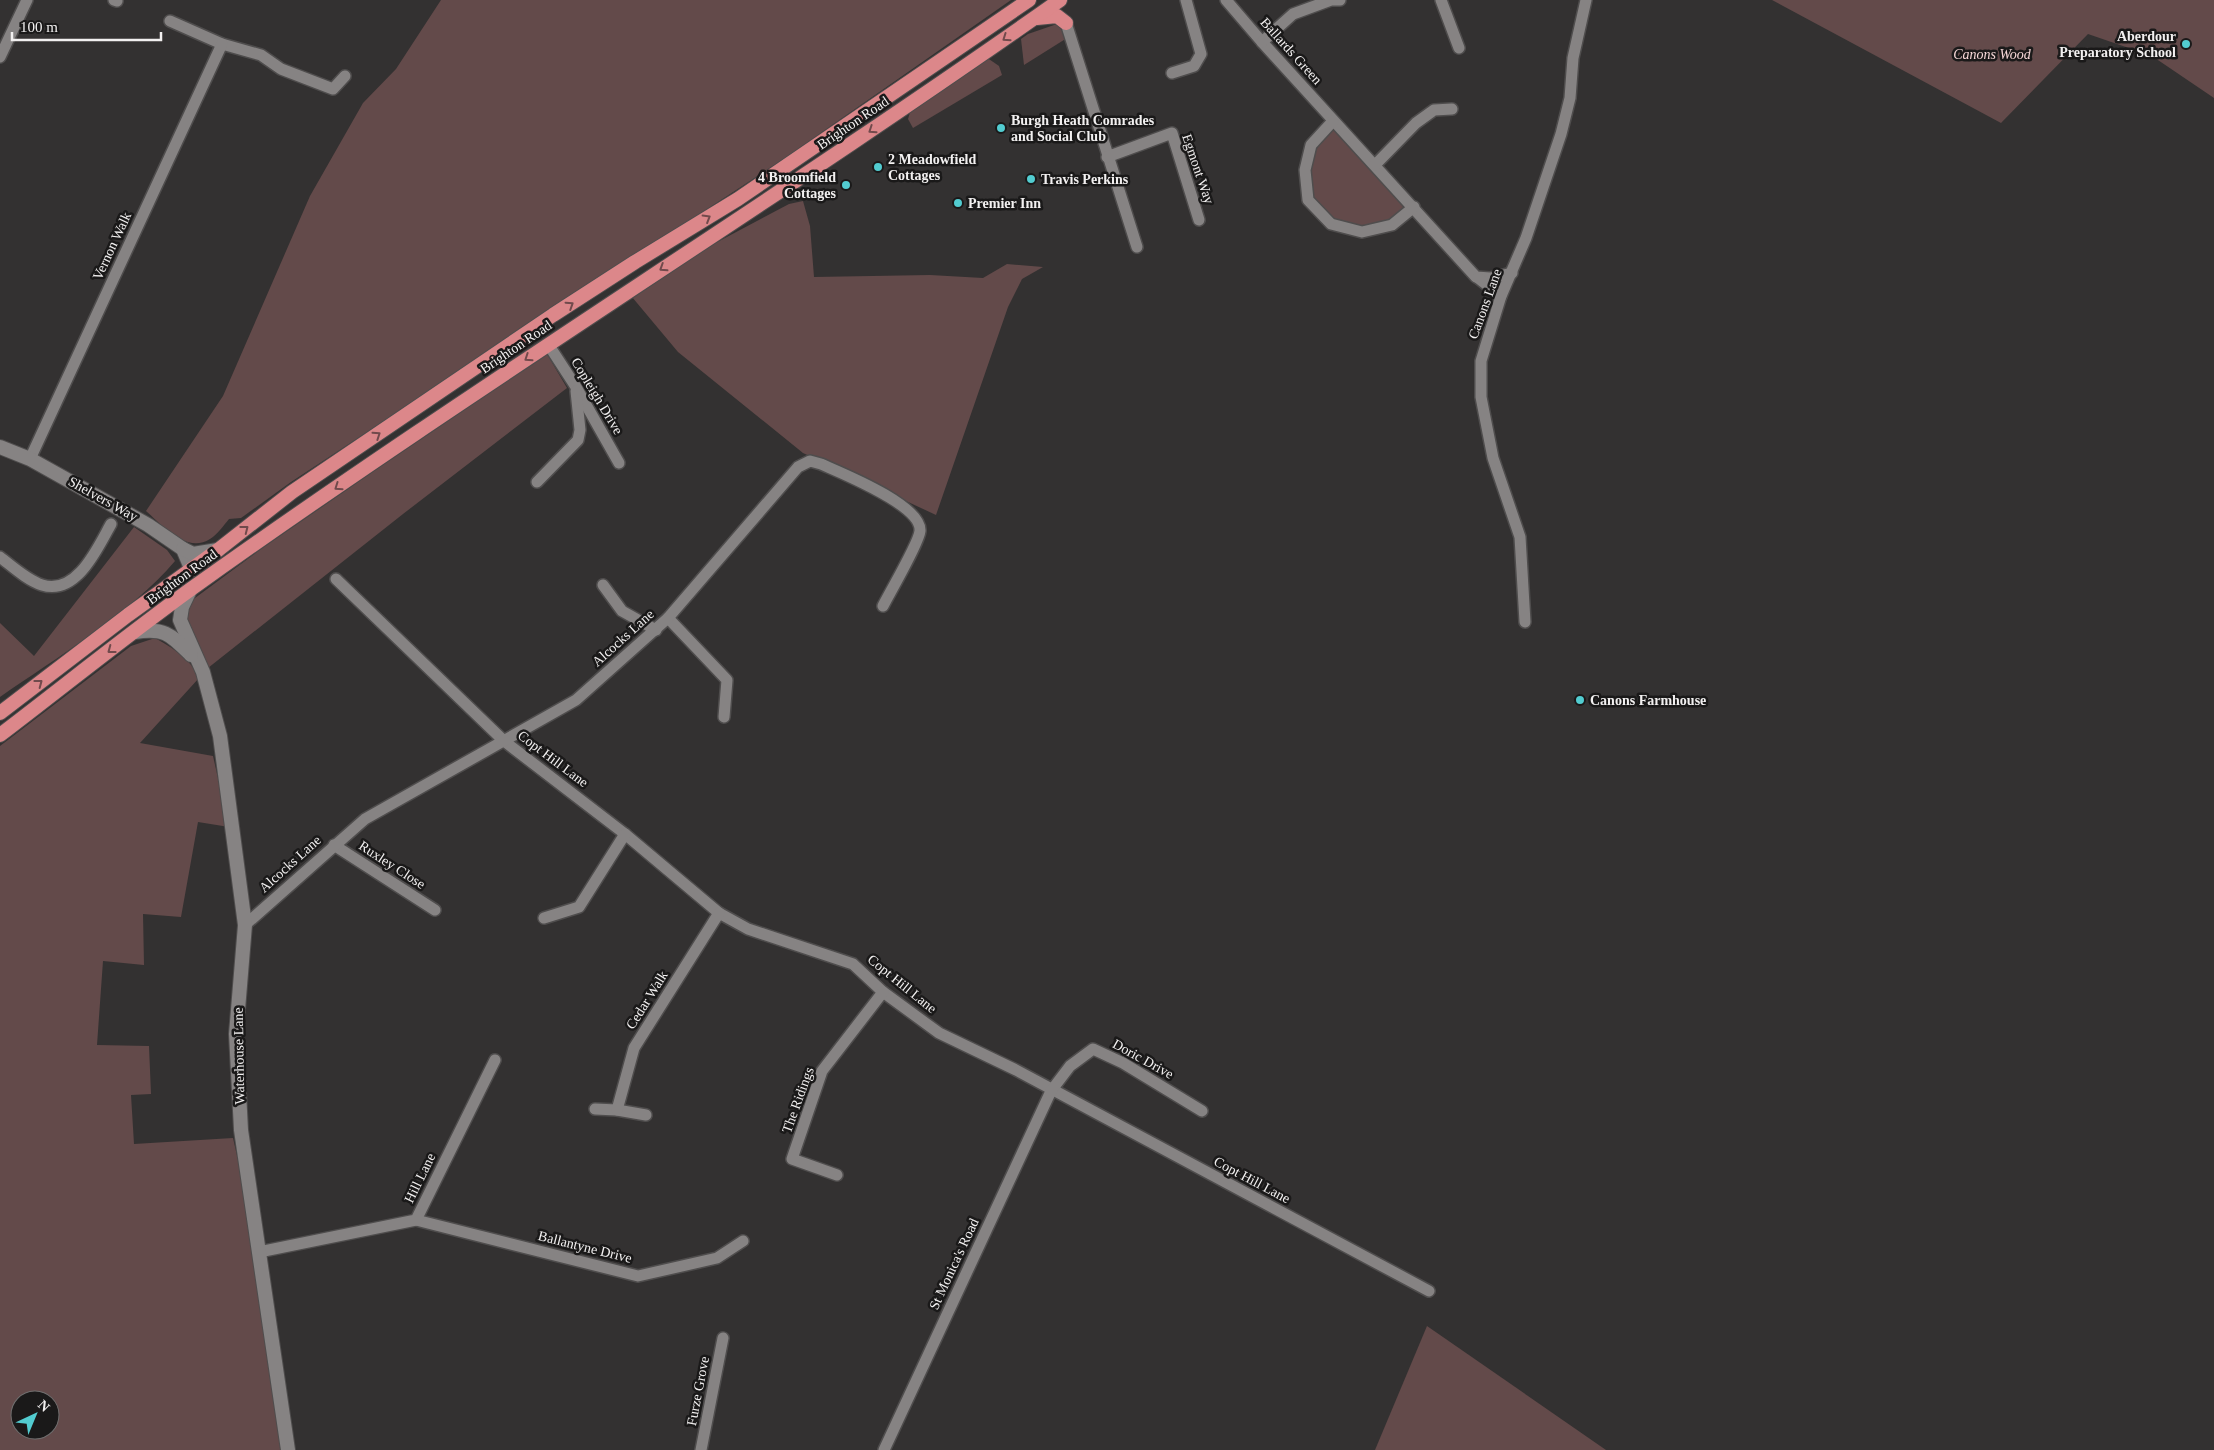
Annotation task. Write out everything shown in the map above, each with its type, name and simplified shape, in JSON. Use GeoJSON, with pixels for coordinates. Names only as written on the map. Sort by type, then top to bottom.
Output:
{"type":"FeatureCollection","features":[{"type":"Feature","properties":{"kind":"highway","name":"Brighton Road"},"geometry":{"type":"LineString","coordinates":[[0,713],[300,487],[586,294],[738,200],[1029,0]]}},
{"type":"Feature","properties":{"kind":"highway","name":"Brighton Road"},"geometry":{"type":"LineString","coordinates":[[0,735],[190,590],[548,344],[887,121],[1031,21],[1058,0]]}},
{"type":"Feature","properties":{"kind":"highway"},"geometry":{"type":"LineString","coordinates":[[1058,0],[1065,14],[1066,23]]}},
{"type":"Feature","properties":{"kind":"highway"},"geometry":{"type":"LineString","coordinates":[[1031,21],[1044,16],[1057,16],[1066,23]]}},
{"type":"Feature","properties":{"kind":"highway"},"geometry":{"type":"LineString","coordinates":[[191,568],[202,571],[235,560]]}},
{"type":"Feature","properties":{"kind":"street"},"geometry":{"type":"LineString","coordinates":[[0,57],[28,0]]}},
{"type":"Feature","properties":{"kind":"street"},"geometry":{"type":"LineString","coordinates":[[1172,73],[1194,66],[1201,54],[1186,0]]}},
{"type":"Feature","properties":{"kind":"street","name":"Ballards Green"},"geometry":{"type":"LineString","coordinates":[[1226,0],[1333,121],[1414,207],[1476,277],[1501,296]]}},
{"type":"Feature","properties":{"kind":"street"},"geometry":{"type":"LineString","coordinates":[[1262,42],[1293,14],[1331,0],[1340,0]]}},
{"type":"Feature","properties":{"kind":"street"},"geometry":{"type":"LineString","coordinates":[[1441,0],[1459,48]]}},
{"type":"Feature","properties":{"kind":"street","name":"Canons Lane"},"geometry":{"type":"LineString","coordinates":[[1525,622],[1520,537],[1493,458],[1481,397],[1481,361],[1501,296],[1526,238],[1561,134],[1570,98],[1573,58],[1586,0]]}},
{"type":"Feature","properties":{"kind":"street"},"geometry":{"type":"LineString","coordinates":[[170,21],[222,44],[261,55],[281,69],[333,89],[345,76]]}},
{"type":"Feature","properties":{"kind":"street"},"geometry":{"type":"LineString","coordinates":[[1066,23],[1136,247]]}},
{"type":"Feature","properties":{"kind":"street","name":"Vernon Walk"},"geometry":{"type":"LineString","coordinates":[[30,459],[222,44]]}},
{"type":"Feature","properties":{"kind":"street"},"geometry":{"type":"LineString","coordinates":[[1375,165],[1422,119],[1434,110],[1452,109]]}},
{"type":"Feature","properties":{"kind":"street"},"geometry":{"type":"LineString","coordinates":[[1333,121],[1311,145],[1305,170],[1308,200],[1332,224],[1362,232],[1392,225],[1414,207]]}},
{"type":"Feature","properties":{"kind":"street","name":"Egmont Way"},"geometry":{"type":"LineString","coordinates":[[1107,157],[1172,133],[1199,220]]}},
{"type":"Feature","properties":{"kind":"street"},"geometry":{"type":"LineString","coordinates":[[1476,277],[1490,278],[1512,273]]}},
{"type":"Feature","properties":{"kind":"street","name":"Copleigh Drive"},"geometry":{"type":"LineString","coordinates":[[548,344],[576,387],[619,463]]}},
{"type":"Feature","properties":{"kind":"street"},"geometry":{"type":"LineString","coordinates":[[537,482],[578,440],[580,430],[576,387]]}},
{"type":"Feature","properties":{"kind":"street","name":"Shelvers Way"},"geometry":{"type":"LineString","coordinates":[[0,447],[30,459],[148,525],[182,549],[191,568]]}},
{"type":"Feature","properties":{"kind":"street","name":"Alcocks Lane"},"geometry":{"type":"LineString","coordinates":[[245,925],[364,819],[576,700],[668,618],[798,467],[810,461],[835,470],[898,502],[916,518],[920,526],[918,538],[883,606]]}},
{"type":"Feature","properties":{"kind":"street"},"geometry":{"type":"LineString","coordinates":[[0,558],[30,579],[43,585],[57,586],[67,584],[91,559],[111,524]]}},
{"type":"Feature","properties":{"kind":"street"},"geometry":{"type":"LineString","coordinates":[[182,549],[193,554],[218,550]]}},
{"type":"Feature","properties":{"kind":"street","name":"Copt Hill Lane"},"geometry":{"type":"LineString","coordinates":[[336,579],[504,741],[625,834],[719,913],[748,929],[853,964],[883,992],[939,1032],[1016,1070],[1051,1091],[1429,1291]]}},
{"type":"Feature","properties":{"kind":"street"},"geometry":{"type":"LineString","coordinates":[[603,585],[622,611],[656,630]]}},
{"type":"Feature","properties":{"kind":"street","name":"Waterhouse Lane"},"geometry":{"type":"LineString","coordinates":[[190,590],[182,607],[180,620],[199,663],[220,736],[245,925],[236,1034],[241,1130],[288,1450]]}},
{"type":"Feature","properties":{"kind":"street"},"geometry":{"type":"LineString","coordinates":[[668,618],[726,680],[724,717]]}},
{"type":"Feature","properties":{"kind":"street"},"geometry":{"type":"LineString","coordinates":[[135,632],[154,630],[167,633],[199,663]]}},
{"type":"Feature","properties":{"kind":"street"},"geometry":{"type":"LineString","coordinates":[[544,918],[579,907],[625,834]]}},
{"type":"Feature","properties":{"kind":"street","name":"Ruxley Close"},"geometry":{"type":"LineString","coordinates":[[334,845],[435,910]]}},
{"type":"Feature","properties":{"kind":"street","name":"Cedar Walk"},"geometry":{"type":"LineString","coordinates":[[618,1110],[634,1048],[719,913]]}},
{"type":"Feature","properties":{"kind":"street","name":"The Ridings"},"geometry":{"type":"LineString","coordinates":[[837,1175],[792,1159],[822,1072],[883,992]]}},
{"type":"Feature","properties":{"kind":"street","name":"Doric Drive"},"geometry":{"type":"LineString","coordinates":[[1051,1091],[1070,1066],[1093,1049],[1123,1063],[1202,1112]]}},
{"type":"Feature","properties":{"kind":"street","name":"Hill Lane"},"geometry":{"type":"LineString","coordinates":[[260,1252],[416,1220],[495,1060]]}},
{"type":"Feature","properties":{"kind":"street","name":"St Monica's Road"},"geometry":{"type":"LineString","coordinates":[[884,1450],[1051,1091]]}},
{"type":"Feature","properties":{"kind":"street"},"geometry":{"type":"LineString","coordinates":[[595,1109],[618,1110],[646,1115]]}},
{"type":"Feature","properties":{"kind":"street","name":"Ballantyne Drive"},"geometry":{"type":"LineString","coordinates":[[416,1220],[638,1276],[717,1258],[743,1241]]}},
{"type":"Feature","properties":{"kind":"street","name":"Furze Grove"},"geometry":{"type":"LineString","coordinates":[[701,1450],[723,1338]]}},
{"type":"Feature","properties":{"kind":"green space"},"geometry":{"type":"Polygon","coordinates":[[[441,0],[1011,0],[785,158],[291,482],[241,518],[229,519],[210,539],[201,543],[183,540],[167,530],[146,511],[223,396],[310,196],[363,103],[396,69],[441,0]]]}},
{"type":"Feature","properties":{"kind":"green space","name":"Canons Wood"},"geometry":{"type":"Polygon","coordinates":[[[1772,0],[2214,0],[2214,98],[2152,56],[2088,34],[2001,123],[1772,0]]]}},
{"type":"Feature","properties":{"kind":"green space"},"geometry":{"type":"Polygon","coordinates":[[[1057,24],[1061,26],[1067,38],[1024,65],[1021,39],[1028,34],[1057,24]]]}},
{"type":"Feature","properties":{"kind":"green space"},"geometry":{"type":"Polygon","coordinates":[[[986,57],[999,66],[1002,75],[913,128],[908,119],[911,109],[986,57]]]}},
{"type":"Feature","properties":{"kind":"green space"},"geometry":{"type":"Polygon","coordinates":[[[1333,121],[1414,207],[1392,225],[1362,232],[1331,224],[1308,200],[1311,145],[1333,121]]]}},
{"type":"Feature","properties":{"kind":"green space"},"geometry":{"type":"Polygon","coordinates":[[[803,201],[810,226],[814,277],[930,275],[983,278],[1007,264],[1043,267],[1022,279],[1008,307],[936,515],[803,453],[678,352],[632,297],[691,256],[789,204],[803,201]]]}},
{"type":"Feature","properties":{"kind":"green space"},"geometry":{"type":"Polygon","coordinates":[[[547,354],[567,388],[403,514],[208,668],[190,632],[186,615],[191,601],[261,549],[547,354]]]}},
{"type":"Feature","properties":{"kind":"green space"},"geometry":{"type":"Polygon","coordinates":[[[134,527],[167,550],[175,561],[137,599],[115,617],[0,697],[0,623],[34,656],[134,527]]]}},
{"type":"Feature","properties":{"kind":"green space"},"geometry":{"type":"Polygon","coordinates":[[[155,638],[186,659],[199,678],[140,743],[213,756],[229,827],[198,822],[181,917],[143,914],[144,965],[103,961],[97,1045],[149,1046],[151,1094],[131,1095],[134,1144],[233,1138],[259,1252],[288,1450],[0,1450],[0,746],[131,646],[155,638]]]}},
{"type":"Feature","properties":{"kind":"green space"},"geometry":{"type":"Polygon","coordinates":[[[1427,1326],[1606,1450],[1375,1450],[1427,1326]]]}},
{"type":"Feature","properties":{"kind":"place","name":"Aberdour Preparatory School"},"geometry":{"type":"Point","coordinates":[2186,44]}},
{"type":"Feature","properties":{"kind":"place","name":"Burgh Heath Comrades and Social Club"},"geometry":{"type":"Point","coordinates":[1001,128]}},
{"type":"Feature","properties":{"kind":"place","name":"2 Meadowfield Cottages"},"geometry":{"type":"Point","coordinates":[878,167]}},
{"type":"Feature","properties":{"kind":"place","name":"Travis Perkins"},"geometry":{"type":"Point","coordinates":[1031,179]}},
{"type":"Feature","properties":{"kind":"place","name":"4 Broomfield Cottages"},"geometry":{"type":"Point","coordinates":[846,185]}},
{"type":"Feature","properties":{"kind":"place","name":"Premier Inn"},"geometry":{"type":"Point","coordinates":[958,203]}},
{"type":"Feature","properties":{"kind":"place","name":"Canons Farmhouse"},"geometry":{"type":"Point","coordinates":[1580,700]}}]}
